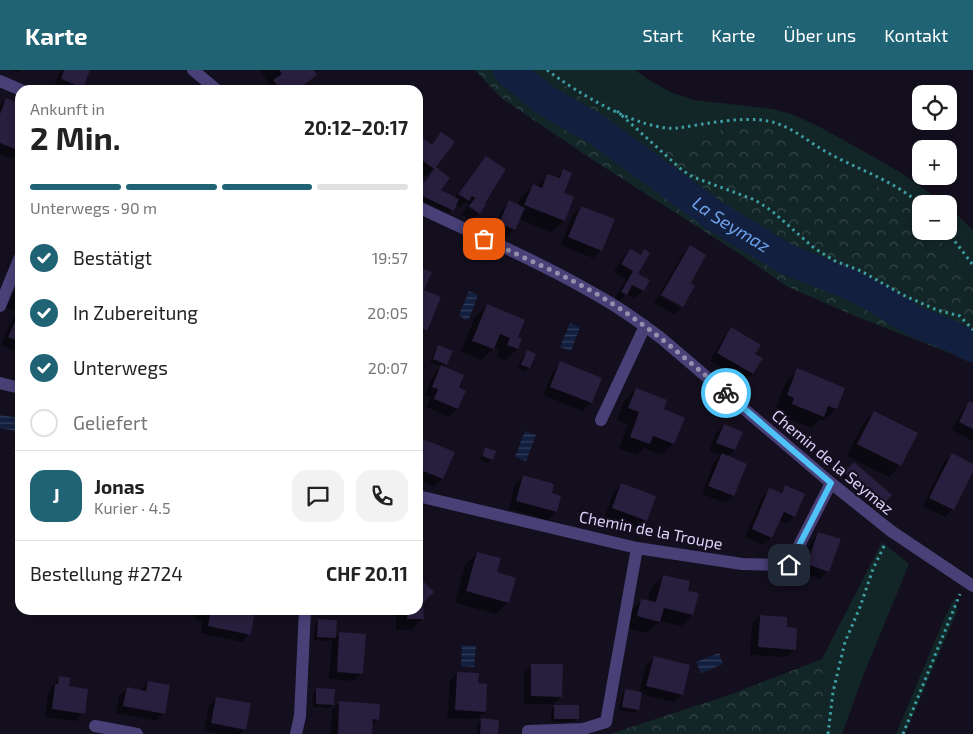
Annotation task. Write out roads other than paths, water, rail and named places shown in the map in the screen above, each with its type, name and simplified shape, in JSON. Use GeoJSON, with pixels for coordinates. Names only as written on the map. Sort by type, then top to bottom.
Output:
{"type":"FeatureCollection","features":[{"type":"Feature","properties":{"kind":"street"},"geometry":{"type":"LineString","coordinates":[[193,70],[211,85]]}},
{"type":"Feature","properties":{"kind":"street"},"geometry":{"type":"LineString","coordinates":[[0,81],[15,87]]}},
{"type":"Feature","properties":{"kind":"street","name":"Chemin de la Seymaz"},"geometry":{"type":"LineString","coordinates":[[423,209],[568,278],[645,326],[831,483],[891,531],[969,584]]}},
{"type":"Feature","properties":{"kind":"street"},"geometry":{"type":"LineString","coordinates":[[0,306],[3,292],[15,267]]}},
{"type":"Feature","properties":{"kind":"street"},"geometry":{"type":"LineString","coordinates":[[602,420],[645,326]]}},
{"type":"Feature","properties":{"kind":"street"},"geometry":{"type":"LineString","coordinates":[[0,383],[15,387]]}},
{"type":"Feature","properties":{"kind":"street","name":"Chemin de la Troupe"},"geometry":{"type":"LineString","coordinates":[[423,497],[637,548],[742,564],[789,565],[831,483]]}},
{"type":"Feature","properties":{"kind":"street"},"geometry":{"type":"LineString","coordinates":[[528,734],[528,731],[584,729],[606,722],[637,548]]}},
{"type":"Feature","properties":{"kind":"street"},"geometry":{"type":"LineString","coordinates":[[296,734],[300,716],[305,615]]}},
{"type":"Feature","properties":{"kind":"street"},"geometry":{"type":"LineString","coordinates":[[94,726],[137,734]]}},
{"type":"Feature","properties":{"kind":"water"},"geometry":{"type":"Polygon","coordinates":[[[469,291],[478,295],[469,319],[465,320],[459,315],[469,291]]]}},
{"type":"Feature","properties":{"kind":"water"},"geometry":{"type":"Polygon","coordinates":[[[570,323],[580,327],[571,351],[560,347],[570,323]]]}},
{"type":"Feature","properties":{"kind":"water"},"geometry":{"type":"Polygon","coordinates":[[[0,415],[15,417],[15,431],[0,428],[0,415]]]}},
{"type":"Feature","properties":{"kind":"water"},"geometry":{"type":"Polygon","coordinates":[[[525,431],[536,435],[526,461],[515,457],[525,431]]]}},
{"type":"Feature","properties":{"kind":"water"},"geometry":{"type":"Polygon","coordinates":[[[462,645],[476,646],[474,667],[461,666],[462,645]]]}},
{"type":"Feature","properties":{"kind":"water"},"geometry":{"type":"Polygon","coordinates":[[[719,653],[723,664],[701,673],[696,662],[719,653]]]}},
{"type":"Feature","properties":{"kind":"waterway","name":"La Seymaz"},"geometry":{"type":"LineString","coordinates":[[508,70],[545,100],[597,130],[715,216],[786,259],[847,283],[875,297],[918,323],[950,335],[973,347]]}}]}
